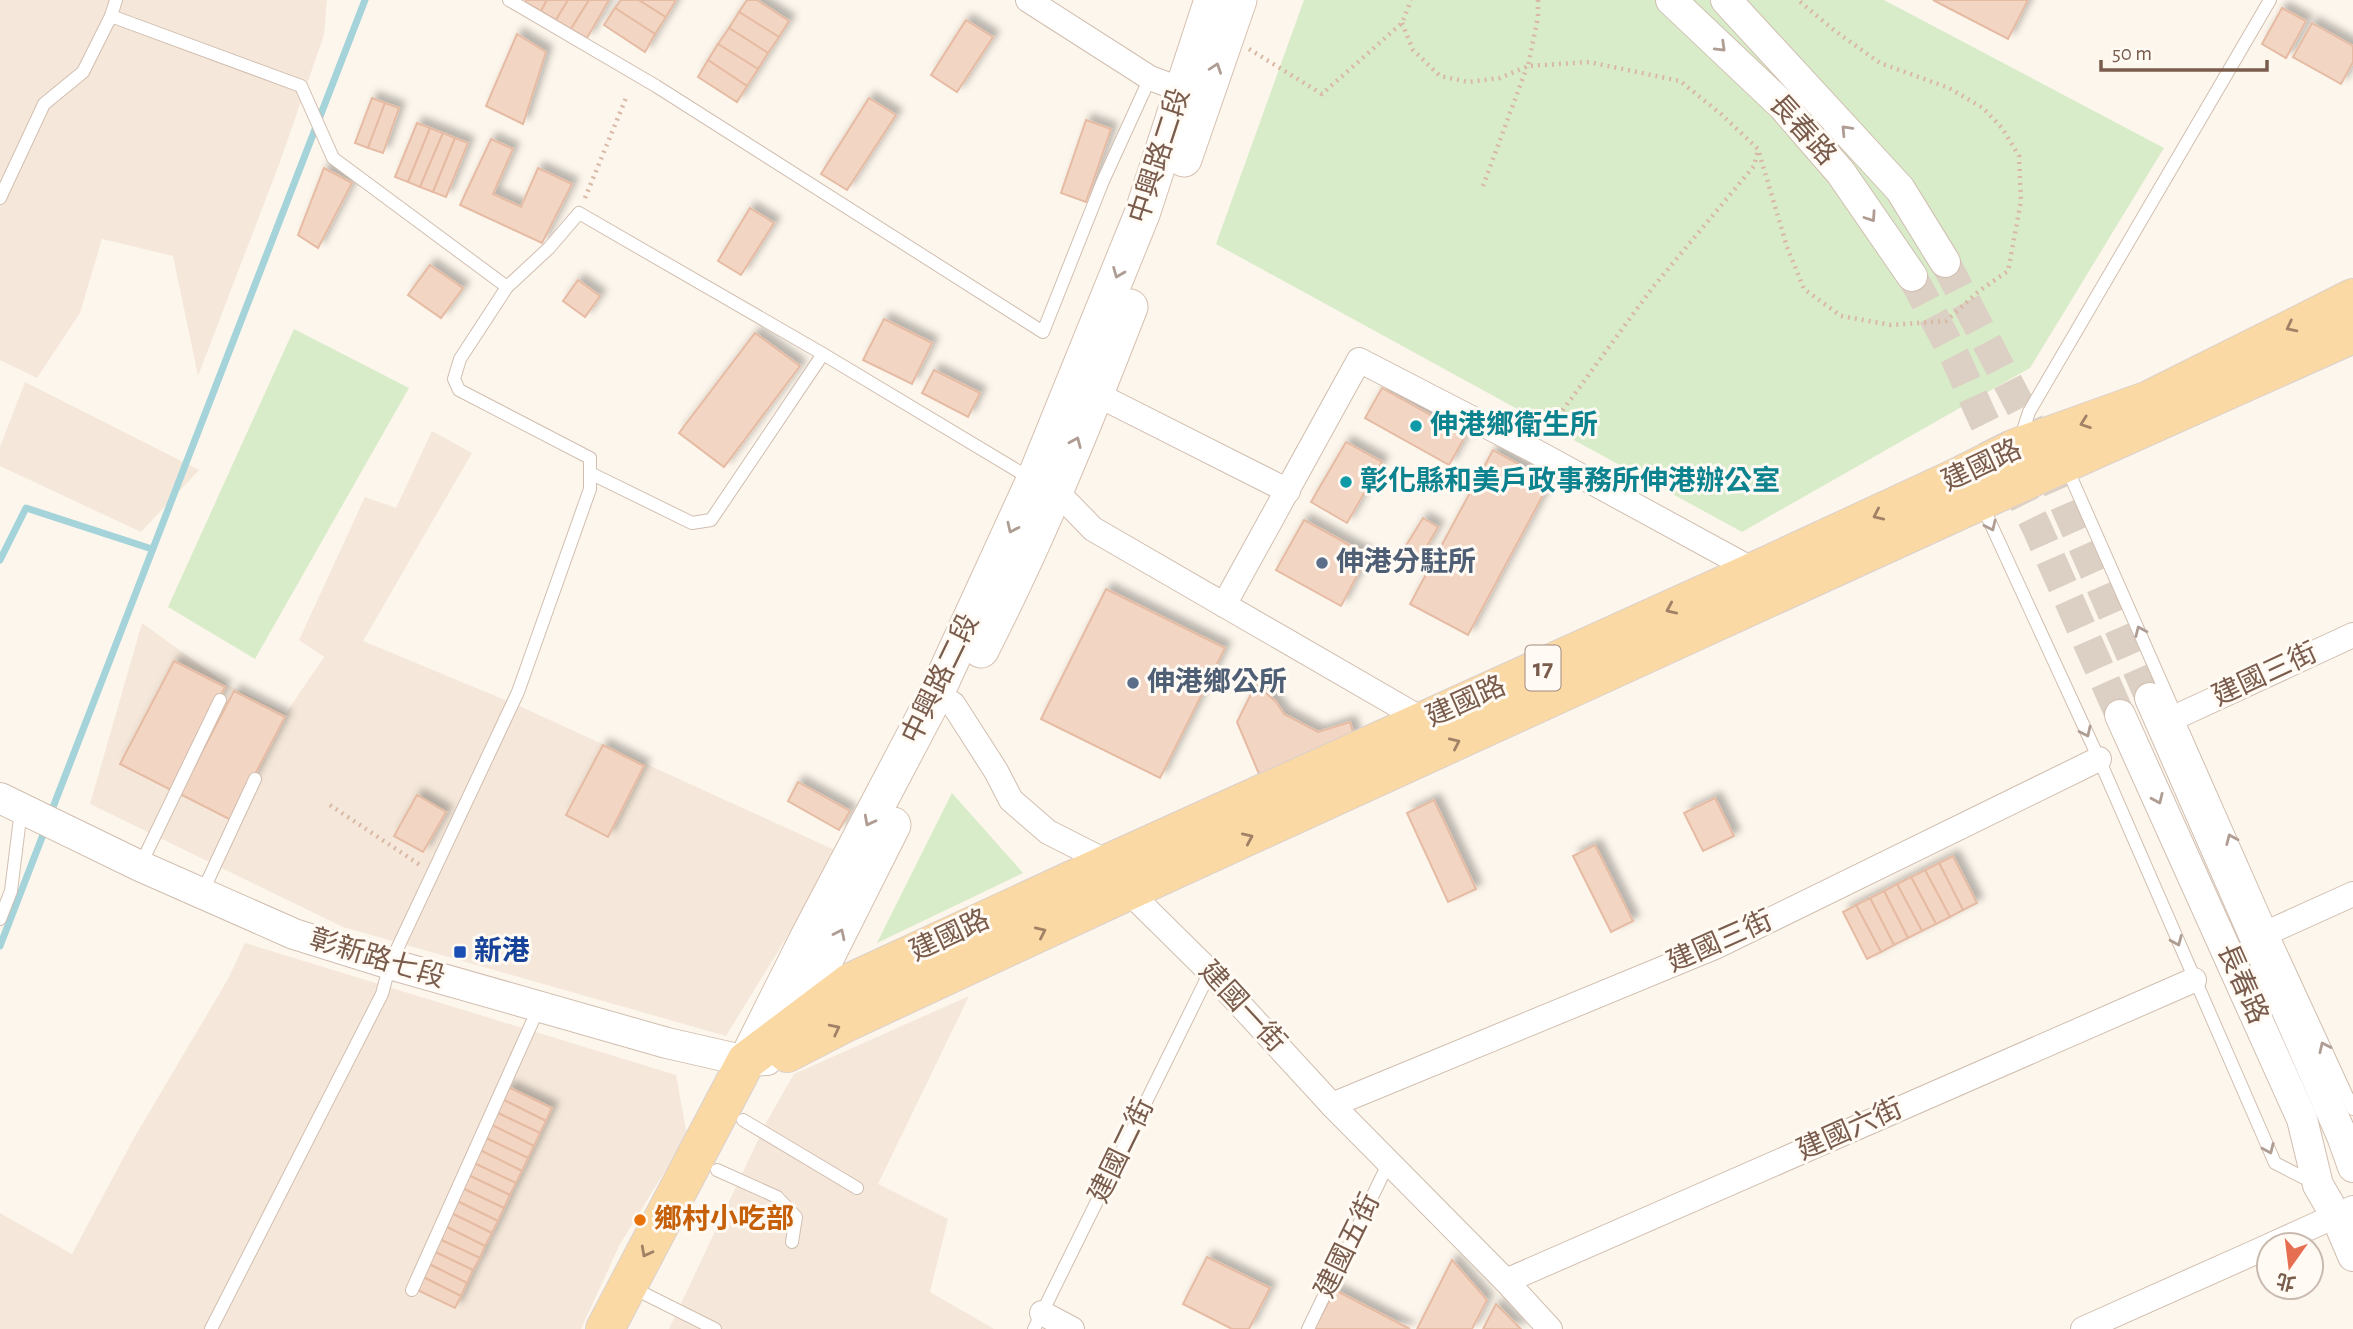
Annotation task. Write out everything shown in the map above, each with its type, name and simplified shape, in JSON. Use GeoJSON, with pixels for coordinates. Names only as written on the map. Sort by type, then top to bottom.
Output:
{"type":"FeatureCollection","features":[{"type":"Feature","properties":{"kind":"main road","name":"中興路二段"},"geometry":{"type":"LineString","coordinates":[[1193,96],[1212,0]]}},
{"type":"Feature","properties":{"kind":"main road","name":"中興路二段"},"geometry":{"type":"LineString","coordinates":[[638,1304],[718,1118],[771,1050],[944,699],[1045,486],[1085,388],[1142,215],[1193,96],[1227,36],[1239,0]]}},
{"type":"Feature","properties":{"kind":"main road","name":"建國路"},"geometry":{"type":"LineString","coordinates":[[771,1050],[851,982],[1119,877],[1248,838],[1999,474],[2353,298]]}},
{"type":"Feature","properties":{"kind":"main road","name":"建國路"},"geometry":{"type":"LineString","coordinates":[[1119,877],[1425,721],[1954,479],[2065,463],[2347,342]]}},
{"type":"Feature","properties":{"kind":"main road","name":"中興路二段"},"geometry":{"type":"LineString","coordinates":[[606,1329],[638,1304],[717,1170],[743,1120],[771,1050],[808,937],[944,699]]}},
{"type":"Feature","properties":{"kind":"street"},"geometry":{"type":"LineString","coordinates":[[1028,0],[1150,78],[1193,96]]}},
{"type":"Feature","properties":{"kind":"street","name":"長春路"},"geometry":{"type":"LineString","coordinates":[[1671,0],[1783,106],[1825,154],[1912,276]]}},
{"type":"Feature","properties":{"kind":"street","name":"長春路"},"geometry":{"type":"LineString","coordinates":[[1726,0],[1900,189],[1945,262]]}},
{"type":"Feature","properties":{"kind":"street"},"geometry":{"type":"LineString","coordinates":[[1224,605],[1359,360],[1533,450],[1755,571]]}},
{"type":"Feature","properties":{"kind":"street"},"geometry":{"type":"LineString","coordinates":[[1085,388],[1288,491]]}},
{"type":"Feature","properties":{"kind":"street"},"geometry":{"type":"LineString","coordinates":[[1045,486],[1093,529],[1425,721]]}},
{"type":"Feature","properties":{"kind":"street","name":"建國三街"},"geometry":{"type":"LineString","coordinates":[[2178,716],[2353,635]]}},
{"type":"Feature","properties":{"kind":"street","name":"長春路"},"geometry":{"type":"LineString","coordinates":[[2150,698],[2353,1164]]}},
{"type":"Feature","properties":{"kind":"street","name":"建國一街"},"geometry":{"type":"LineString","coordinates":[[944,699],[996,771],[1012,800],[1048,832],[1119,877],[1332,1104],[1550,1329]]}},
{"type":"Feature","properties":{"kind":"street","name":"長春路"},"geometry":{"type":"LineString","coordinates":[[2120,715],[2302,1119],[2318,1185],[2345,1212],[2353,1256]]}},
{"type":"Feature","properties":{"kind":"street","name":"建國三街"},"geometry":{"type":"LineString","coordinates":[[1332,1104],[1715,947],[2099,759]]}},
{"type":"Feature","properties":{"kind":"street","name":"彰新路七段"},"geometry":{"type":"LineString","coordinates":[[11,804],[201,895],[294,934],[667,1043],[771,1050]]}},
{"type":"Feature","properties":{"kind":"street"},"geometry":{"type":"LineString","coordinates":[[2271,931],[2353,894]]}},
{"type":"Feature","properties":{"kind":"street","name":"建國六街"},"geometry":{"type":"LineString","coordinates":[[1506,1281],[2194,980]]}},
{"type":"Feature","properties":{"kind":"street"},"geometry":{"type":"LineString","coordinates":[[2302,1231],[2345,1212]]}},
{"type":"Feature","properties":{"kind":"street"},"geometry":{"type":"LineString","coordinates":[[2096,1326],[2255,1252]]}},
{"type":"Feature","properties":{"kind":"street"},"geometry":{"type":"LineString","coordinates":[[1038,1321],[1072,1329]]}},
{"type":"Feature","properties":{"kind":"lane"},"geometry":{"type":"LineString","coordinates":[[0,198],[44,104],[83,72],[111,16],[116,0]]}},
{"type":"Feature","properties":{"kind":"lane"},"geometry":{"type":"LineString","coordinates":[[509,0],[656,86],[1043,332],[1102,181],[1150,78]]}},
{"type":"Feature","properties":{"kind":"lane"},"geometry":{"type":"LineString","coordinates":[[2270,0],[2029,412],[1999,474],[2099,759],[2275,1163],[2318,1185]]}},
{"type":"Feature","properties":{"kind":"lane"},"geometry":{"type":"LineString","coordinates":[[111,16],[301,86],[333,158],[507,287]]}},
{"type":"Feature","properties":{"kind":"lane"},"geometry":{"type":"LineString","coordinates":[[211,1329],[382,994],[390,964],[518,692],[590,489],[590,458],[459,390],[454,379],[460,359],[507,287],[549,248],[579,213],[1045,486]]}},
{"type":"Feature","properties":{"kind":"lane"},"geometry":{"type":"LineString","coordinates":[[590,473],[692,523],[711,520],[823,354]]}},
{"type":"Feature","properties":{"kind":"lane"},"geometry":{"type":"LineString","coordinates":[[1999,474],[2065,463],[2271,931],[2353,1109]]}},
{"type":"Feature","properties":{"kind":"lane"},"geometry":{"type":"LineString","coordinates":[[140,866],[220,700]]}},
{"type":"Feature","properties":{"kind":"lane"},"geometry":{"type":"LineString","coordinates":[[201,895],[256,779]]}},
{"type":"Feature","properties":{"kind":"lane"},"geometry":{"type":"LineString","coordinates":[[0,919],[10,891],[11,804]]}},
{"type":"Feature","properties":{"kind":"lane","name":"建國二街"},"geometry":{"type":"LineString","coordinates":[[1038,1321],[1210,972]]}},
{"type":"Feature","properties":{"kind":"lane"},"geometry":{"type":"LineString","coordinates":[[412,1290],[539,1007]]}},
{"type":"Feature","properties":{"kind":"lane"},"geometry":{"type":"LineString","coordinates":[[743,1120],[858,1188]]}},
{"type":"Feature","properties":{"kind":"lane","name":"建國五街"},"geometry":{"type":"LineString","coordinates":[[1308,1329],[1389,1162]]}},
{"type":"Feature","properties":{"kind":"lane"},"geometry":{"type":"LineString","coordinates":[[717,1170],[777,1197],[796,1216],[792,1242]]}},
{"type":"Feature","properties":{"kind":"lane"},"geometry":{"type":"LineString","coordinates":[[638,1304],[715,1329]]}},
{"type":"Feature","properties":{"kind":"path"},"geometry":{"type":"LineString","coordinates":[[1227,36],[1322,94],[1402,23],[1411,0]]}},
{"type":"Feature","properties":{"kind":"path"},"geometry":{"type":"LineString","coordinates":[[1402,23],[1412,50],[1440,76],[1468,82],[1500,78],[1528,66],[1483,186]]}},
{"type":"Feature","properties":{"kind":"path"},"geometry":{"type":"LineString","coordinates":[[579,213],[626,98]]}},
{"type":"Feature","properties":{"kind":"path"},"geometry":{"type":"LineString","coordinates":[[1533,450],[1653,287],[1754,166],[1758,149]]}},
{"type":"Feature","properties":{"kind":"path"},"geometry":{"type":"LineString","coordinates":[[330,805],[432,874]]}},
{"type":"Feature","properties":{"kind":"shaded area"},"geometry":{"type":"Polygon","coordinates":[[[0,0],[327,0],[324,35],[280,162],[198,376],[173,256],[102,239],[80,313],[37,378],[0,360],[0,0]]]}},
{"type":"Feature","properties":{"kind":"shaded area"},"geometry":{"type":"Polygon","coordinates":[[[25,382],[199,470],[141,532],[0,466],[0,447],[25,382]]]}},
{"type":"Feature","properties":{"kind":"shaded area"},"geometry":{"type":"Polygon","coordinates":[[[432,431],[472,453],[363,641],[517,705],[839,852],[726,1036],[343,927],[90,804],[142,623],[228,685],[286,713],[324,657],[299,640],[365,497],[396,508],[432,431]]]}},
{"type":"Feature","properties":{"kind":"shaded area"},"geometry":{"type":"Polygon","coordinates":[[[245,943],[676,1075],[687,1135],[619,1246],[581,1329],[0,1329],[0,1213],[72,1254],[134,1138],[228,979],[245,943]]]}},
{"type":"Feature","properties":{"kind":"shaded area"},"geometry":{"type":"Polygon","coordinates":[[[969,996],[878,1184],[948,1219],[930,1292],[994,1329],[669,1329],[767,1121],[794,1074],[969,996]]]}},
{"type":"Feature","properties":{"kind":"green space"},"geometry":{"type":"Polygon","coordinates":[[[1304,0],[1884,0],[2164,148],[2030,368],[1742,532],[1216,244],[1304,0]]]}},
{"type":"Feature","properties":{"kind":"green space"},"geometry":{"type":"Polygon","coordinates":[[[294,329],[409,388],[255,659],[168,607],[294,329]]]}},
{"type":"Feature","properties":{"kind":"green space"},"geometry":{"type":"Polygon","coordinates":[[[952,793],[1023,873],[877,943],[952,793]]]}},
{"type":"Feature","properties":{"kind":"building"},"geometry":{"type":"Polygon","coordinates":[[[547,0],[541,11],[525,2],[547,0]]]}},
{"type":"Feature","properties":{"kind":"building"},"geometry":{"type":"Polygon","coordinates":[[[547,0],[568,0],[556,20],[541,11],[547,0]]]}},
{"type":"Feature","properties":{"kind":"building"},"geometry":{"type":"Polygon","coordinates":[[[568,0],[589,0],[571,29],[556,20],[568,0]]]}},
{"type":"Feature","properties":{"kind":"building"},"geometry":{"type":"Polygon","coordinates":[[[589,0],[609,0],[587,38],[571,29],[589,0]]]}},
{"type":"Feature","properties":{"kind":"building"},"geometry":{"type":"Polygon","coordinates":[[[621,0],[639,0],[666,17],[655,34],[615,8],[621,0]]]}},
{"type":"Feature","properties":{"kind":"building"},"geometry":{"type":"Polygon","coordinates":[[[639,0],[676,0],[666,17],[639,0]]]}},
{"type":"Feature","properties":{"kind":"building"},"geometry":{"type":"Polygon","coordinates":[[[747,0],[757,0],[789,21],[779,37],[739,12],[747,0]]]}},
{"type":"Feature","properties":{"kind":"building"},"geometry":{"type":"Polygon","coordinates":[[[1933,0],[2028,0],[2008,39],[1933,0]]]}},
{"type":"Feature","properties":{"kind":"building"},"geometry":{"type":"Polygon","coordinates":[[[615,8],[655,34],[645,52],[604,25],[615,8]]]}},
{"type":"Feature","properties":{"kind":"building"},"geometry":{"type":"Polygon","coordinates":[[[2282,8],[2306,21],[2286,58],[2262,44],[2282,8]]]}},
{"type":"Feature","properties":{"kind":"building"},"geometry":{"type":"Polygon","coordinates":[[[739,12],[779,37],[768,53],[729,28],[739,12]]]}},
{"type":"Feature","properties":{"kind":"building"},"geometry":{"type":"Polygon","coordinates":[[[966,20],[993,37],[957,92],[931,75],[966,20]]]}},
{"type":"Feature","properties":{"kind":"building"},"geometry":{"type":"Polygon","coordinates":[[[2312,23],[2353,46],[2353,62],[2341,84],[2293,57],[2312,23]]]}},
{"type":"Feature","properties":{"kind":"building"},"geometry":{"type":"Polygon","coordinates":[[[729,28],[768,53],[758,69],[718,44],[729,28]]]}},
{"type":"Feature","properties":{"kind":"building"},"geometry":{"type":"Polygon","coordinates":[[[517,34],[546,52],[523,124],[486,106],[517,34]]]}},
{"type":"Feature","properties":{"kind":"building"},"geometry":{"type":"Polygon","coordinates":[[[718,44],[758,69],[747,86],[708,60],[718,44]]]}},
{"type":"Feature","properties":{"kind":"building"},"geometry":{"type":"Polygon","coordinates":[[[708,60],[747,86],[737,102],[698,77],[708,60]]]}},
{"type":"Feature","properties":{"kind":"building"},"geometry":{"type":"Polygon","coordinates":[[[372,98],[385,103],[368,148],[355,143],[372,98]]]}},
{"type":"Feature","properties":{"kind":"building"},"geometry":{"type":"Polygon","coordinates":[[[869,98],[896,115],[847,190],[821,174],[869,98]]]}},
{"type":"Feature","properties":{"kind":"building"},"geometry":{"type":"Polygon","coordinates":[[[385,103],[399,108],[383,153],[368,148],[385,103]]]}},
{"type":"Feature","properties":{"kind":"building"},"geometry":{"type":"Polygon","coordinates":[[[1086,120],[1111,129],[1086,202],[1061,193],[1086,120]]]}},
{"type":"Feature","properties":{"kind":"building"},"geometry":{"type":"Polygon","coordinates":[[[417,123],[430,128],[408,182],[395,177],[417,123]]]}},
{"type":"Feature","properties":{"kind":"building"},"geometry":{"type":"Polygon","coordinates":[[[430,128],[443,133],[420,187],[408,182],[430,128]]]}},
{"type":"Feature","properties":{"kind":"building"},"geometry":{"type":"Polygon","coordinates":[[[443,133],[455,138],[433,192],[420,187],[443,133]]]}},
{"type":"Feature","properties":{"kind":"building"},"geometry":{"type":"Polygon","coordinates":[[[455,138],[468,143],[446,197],[433,192],[455,138]]]}},
{"type":"Feature","properties":{"kind":"building"},"geometry":{"type":"Polygon","coordinates":[[[491,139],[513,149],[493,194],[521,207],[538,168],[572,184],[542,243],[460,205],[491,139]]]}},
{"type":"Feature","properties":{"kind":"building"},"geometry":{"type":"Polygon","coordinates":[[[324,168],[352,183],[318,248],[298,235],[324,168]]]}},
{"type":"Feature","properties":{"kind":"building"},"geometry":{"type":"Polygon","coordinates":[[[750,208],[774,223],[741,275],[718,261],[750,208]]]}},
{"type":"Feature","properties":{"kind":"building"},"geometry":{"type":"Polygon","coordinates":[[[430,265],[463,288],[441,318],[408,295],[430,265]]]}},
{"type":"Feature","properties":{"kind":"building"},"geometry":{"type":"Polygon","coordinates":[[[578,280],[600,296],[585,317],[563,301],[578,280]]]}},
{"type":"Feature","properties":{"kind":"building"},"geometry":{"type":"Polygon","coordinates":[[[884,319],[932,343],[912,384],[863,360],[884,319]]]}},
{"type":"Feature","properties":{"kind":"building"},"geometry":{"type":"Polygon","coordinates":[[[755,333],[800,366],[724,467],[679,433],[755,333]]]}},
{"type":"Feature","properties":{"kind":"building"},"geometry":{"type":"Polygon","coordinates":[[[934,370],[980,393],[968,417],[922,393],[934,370]]]}},
{"type":"Feature","properties":{"kind":"building","name":"伸港鄉衛生所"},"geometry":{"type":"Polygon","coordinates":[[[1382,388],[1466,435],[1449,465],[1365,418],[1382,388]]]}},
{"type":"Feature","properties":{"kind":"building","name":"彰化縣和美戶政事務所伸港辦公室"},"geometry":{"type":"Polygon","coordinates":[[[1346,442],[1382,462],[1347,523],[1311,502],[1346,442]]]}},
{"type":"Feature","properties":{"kind":"building"},"geometry":{"type":"Polygon","coordinates":[[[1493,450],[1550,482],[1468,635],[1410,604],[1493,450]]]}},
{"type":"Feature","properties":{"kind":"building"},"geometry":{"type":"Polygon","coordinates":[[[1423,518],[1438,527],[1418,562],[1402,552],[1423,518]]]}},
{"type":"Feature","properties":{"kind":"building","name":"伸港分駐所"},"geometry":{"type":"Polygon","coordinates":[[[1304,520],[1368,555],[1341,606],[1276,570],[1304,520]]]}},
{"type":"Feature","properties":{"kind":"building","name":"伸港鄉公所"},"geometry":{"type":"Polygon","coordinates":[[[1106,589],[1225,648],[1160,778],[1041,719],[1106,589]]]}},
{"type":"Feature","properties":{"kind":"building"},"geometry":{"type":"Polygon","coordinates":[[[174,661],[225,687],[171,790],[120,764],[174,661]]]}},
{"type":"Feature","properties":{"kind":"building"},"geometry":{"type":"Polygon","coordinates":[[[1256,684],[1276,702],[1284,714],[1318,732],[1350,722],[1355,738],[1262,781],[1237,722],[1256,684]]]}},
{"type":"Feature","properties":{"kind":"building"},"geometry":{"type":"Polygon","coordinates":[[[234,691],[285,717],[231,820],[180,794],[234,691]]]}},
{"type":"Feature","properties":{"kind":"building"},"geometry":{"type":"Polygon","coordinates":[[[603,745],[644,766],[608,837],[566,815],[603,745]]]}},
{"type":"Feature","properties":{"kind":"building"},"geometry":{"type":"Polygon","coordinates":[[[798,782],[850,811],[839,830],[788,801],[798,782]]]}},
{"type":"Feature","properties":{"kind":"building"},"geometry":{"type":"Polygon","coordinates":[[[417,795],[446,812],[423,852],[394,836],[417,795]]]}},
{"type":"Feature","properties":{"kind":"building"},"geometry":{"type":"Polygon","coordinates":[[[1715,798],[1734,836],[1703,851],[1684,813],[1715,798]]]}},
{"type":"Feature","properties":{"kind":"building"},"geometry":{"type":"Polygon","coordinates":[[[1434,800],[1476,889],[1448,902],[1407,813],[1434,800]]]}},
{"type":"Feature","properties":{"kind":"building"},"geometry":{"type":"Polygon","coordinates":[[[1595,845],[1633,921],[1611,932],[1573,856],[1595,845]]]}},
{"type":"Feature","properties":{"kind":"building"},"geometry":{"type":"Polygon","coordinates":[[[1953,856],[1977,903],[1963,910],[1939,863],[1953,856]]]}},
{"type":"Feature","properties":{"kind":"building"},"geometry":{"type":"Polygon","coordinates":[[[1939,863],[1963,910],[1950,917],[1925,870],[1939,863]]]}},
{"type":"Feature","properties":{"kind":"building"},"geometry":{"type":"Polygon","coordinates":[[[1925,870],[1950,917],[1936,924],[1911,877],[1925,870]]]}},
{"type":"Feature","properties":{"kind":"building"},"geometry":{"type":"Polygon","coordinates":[[[1911,877],[1936,924],[1922,931],[1897,884],[1911,877]]]}},
{"type":"Feature","properties":{"kind":"building"},"geometry":{"type":"Polygon","coordinates":[[[1897,884],[1922,931],[1908,938],[1884,891],[1897,884]]]}},
{"type":"Feature","properties":{"kind":"building"},"geometry":{"type":"Polygon","coordinates":[[[1884,891],[1908,938],[1894,945],[1870,898],[1884,891]]]}},
{"type":"Feature","properties":{"kind":"building"},"geometry":{"type":"Polygon","coordinates":[[[1870,898],[1894,945],[1881,952],[1856,905],[1870,898]]]}},
{"type":"Feature","properties":{"kind":"building"},"geometry":{"type":"Polygon","coordinates":[[[1856,905],[1881,952],[1867,959],[1843,912],[1856,905]]]}},
{"type":"Feature","properties":{"kind":"building"},"geometry":{"type":"Polygon","coordinates":[[[508,1087],[552,1108],[546,1121],[502,1099],[508,1087]]]}},
{"type":"Feature","properties":{"kind":"building"},"geometry":{"type":"Polygon","coordinates":[[[502,1099],[546,1121],[540,1133],[496,1112],[502,1099]]]}},
{"type":"Feature","properties":{"kind":"building"},"geometry":{"type":"Polygon","coordinates":[[[496,1112],[540,1133],[534,1146],[490,1124],[496,1112]]]}},
{"type":"Feature","properties":{"kind":"building"},"geometry":{"type":"Polygon","coordinates":[[[490,1124],[534,1146],[528,1158],[484,1137],[490,1124]]]}},
{"type":"Feature","properties":{"kind":"building"},"geometry":{"type":"Polygon","coordinates":[[[484,1137],[528,1158],[522,1171],[478,1149],[484,1137]]]}},
{"type":"Feature","properties":{"kind":"building"},"geometry":{"type":"Polygon","coordinates":[[[478,1149],[522,1171],[516,1183],[472,1162],[478,1149]]]}},
{"type":"Feature","properties":{"kind":"building"},"geometry":{"type":"Polygon","coordinates":[[[472,1162],[516,1183],[510,1195],[466,1174],[472,1162]]]}},
{"type":"Feature","properties":{"kind":"building"},"geometry":{"type":"Polygon","coordinates":[[[466,1174],[510,1195],[504,1208],[460,1187],[466,1174]]]}},
{"type":"Feature","properties":{"kind":"building"},"geometry":{"type":"Polygon","coordinates":[[[460,1187],[504,1208],[498,1221],[453,1199],[460,1187]]]}},
{"type":"Feature","properties":{"kind":"building"},"geometry":{"type":"Polygon","coordinates":[[[453,1199],[498,1221],[492,1233],[447,1211],[453,1199]]]}},
{"type":"Feature","properties":{"kind":"building"},"geometry":{"type":"Polygon","coordinates":[[[447,1211],[492,1233],[485,1246],[441,1224],[447,1211]]]}},
{"type":"Feature","properties":{"kind":"building"},"geometry":{"type":"Polygon","coordinates":[[[441,1224],[485,1246],[480,1258],[435,1237],[441,1224]]]}},
{"type":"Feature","properties":{"kind":"building"},"geometry":{"type":"Polygon","coordinates":[[[435,1237],[480,1258],[473,1270],[429,1249],[435,1237]]]}},
{"type":"Feature","properties":{"kind":"building"},"geometry":{"type":"Polygon","coordinates":[[[429,1249],[473,1270],[467,1283],[423,1261],[429,1249]]]}},
{"type":"Feature","properties":{"kind":"building"},"geometry":{"type":"Polygon","coordinates":[[[1207,1257],[1270,1288],[1249,1329],[1232,1329],[1183,1304],[1207,1257]]]}},
{"type":"Feature","properties":{"kind":"building"},"geometry":{"type":"Polygon","coordinates":[[[1452,1260],[1487,1300],[1472,1329],[1417,1329],[1452,1260]]]}},
{"type":"Feature","properties":{"kind":"building"},"geometry":{"type":"Polygon","coordinates":[[[423,1261],[467,1283],[461,1296],[417,1274],[423,1261]]]}},
{"type":"Feature","properties":{"kind":"building"},"geometry":{"type":"Polygon","coordinates":[[[417,1274],[461,1296],[455,1308],[411,1287],[417,1274]]]}},
{"type":"Feature","properties":{"kind":"building"},"geometry":{"type":"Polygon","coordinates":[[[1335,1290],[1410,1329],[1314,1329],[1335,1290]]]}},
{"type":"Feature","properties":{"kind":"building"},"geometry":{"type":"Polygon","coordinates":[[[1496,1304],[1521,1329],[1483,1329],[1496,1304]]]}},
{"type":"Feature","properties":{"kind":"waterway"},"geometry":{"type":"LineString","coordinates":[[50,815],[365,0]]}},
{"type":"Feature","properties":{"kind":"waterway"},"geometry":{"type":"LineString","coordinates":[[0,560],[26,508],[152,549]]}},
{"type":"Feature","properties":{"kind":"waterway"},"geometry":{"type":"LineString","coordinates":[[0,946],[46,827]]}},
{"type":"Feature","properties":{"kind":"tunnel"},"geometry":{"type":"LineString","coordinates":[[1945,262],[2028,421],[2150,698]]}},
{"type":"Feature","properties":{"kind":"tunnel"},"geometry":{"type":"LineString","coordinates":[[1912,276],[1955,357],[2036,526],[2120,715]]}},
{"type":"Feature","properties":{"kind":"place","name":"伸港鄉衛生所"},"geometry":{"type":"Point","coordinates":[1416,426]}},
{"type":"Feature","properties":{"kind":"place","name":"彰化縣和美戶政事務所伸港辦公室"},"geometry":{"type":"Point","coordinates":[1346,482]}},
{"type":"Feature","properties":{"kind":"place","name":"伸港分駐所"},"geometry":{"type":"Point","coordinates":[1322,563]}},
{"type":"Feature","properties":{"kind":"place","name":"伸港鄉公所"},"geometry":{"type":"Point","coordinates":[1133,683]}},
{"type":"Feature","properties":{"kind":"place","name":"新港"},"geometry":{"type":"Point","coordinates":[460,952]}},
{"type":"Feature","properties":{"kind":"place","name":"鄉村小吃部"},"geometry":{"type":"Point","coordinates":[640,1220]}}]}
